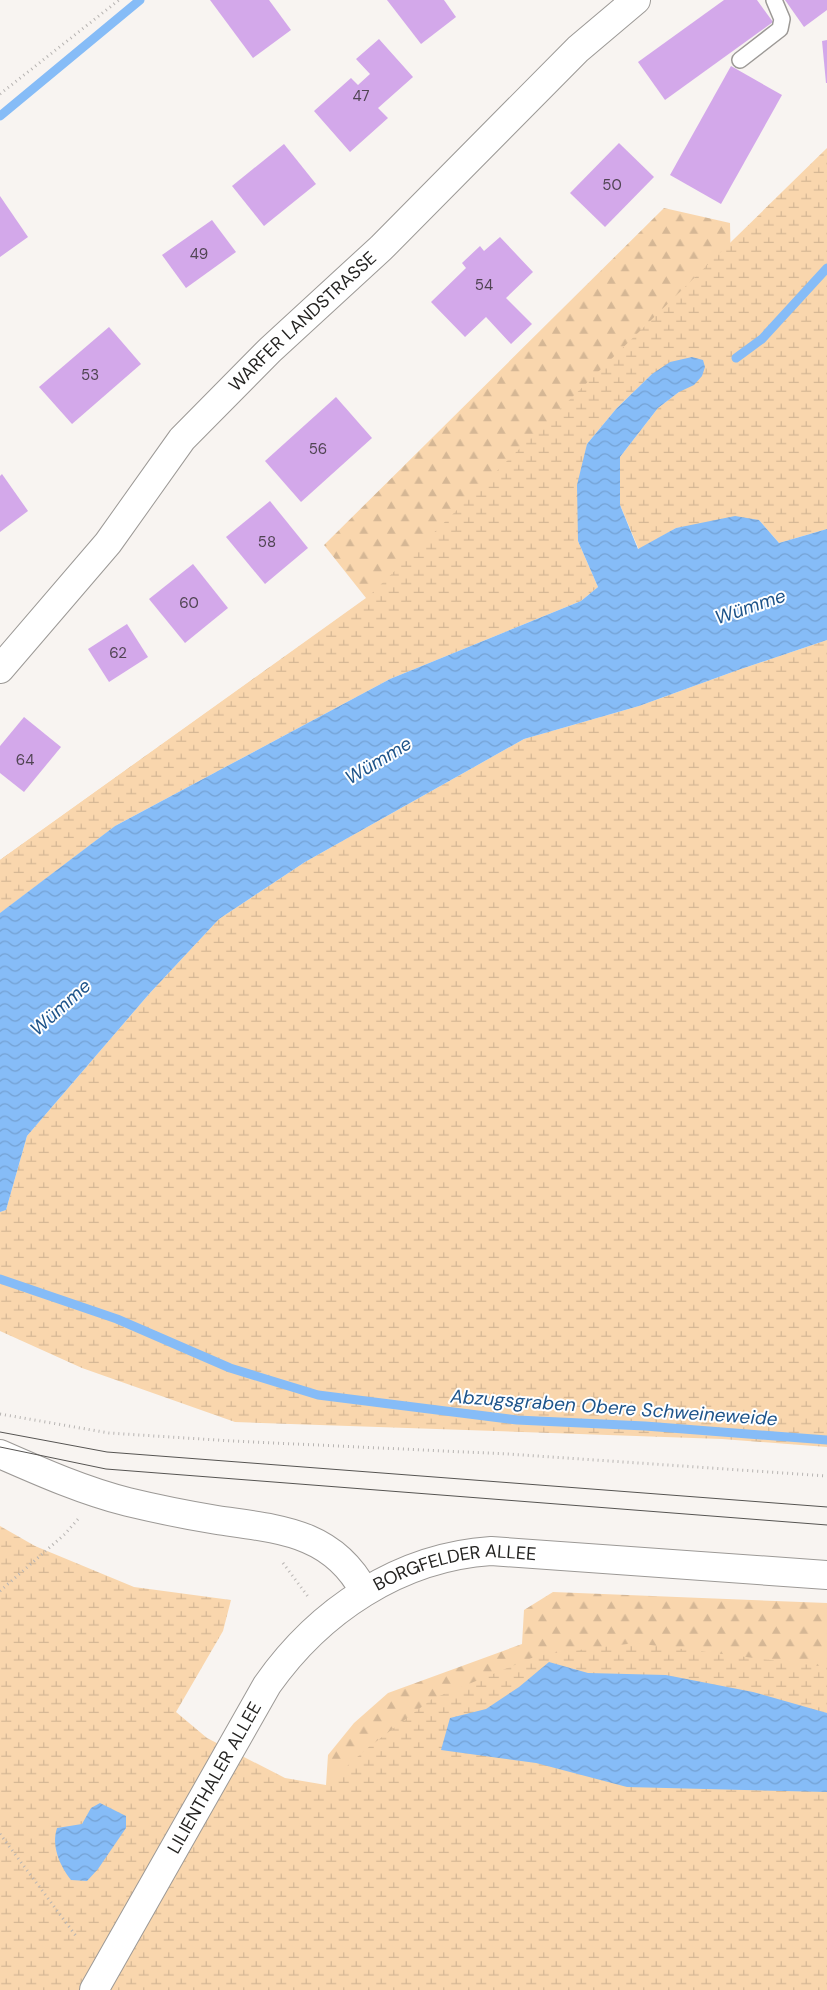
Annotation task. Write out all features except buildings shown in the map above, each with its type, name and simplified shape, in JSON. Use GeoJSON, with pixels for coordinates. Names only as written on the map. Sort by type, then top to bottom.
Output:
{"type":"FeatureCollection","features":[{"type":"Feature","properties":{"kind":"street","name":"WARFER LANDSTRASSE"},"geometry":{"type":"LineString","coordinates":[[0,669],[108,543],[182,439],[270,350],[381,248],[578,49],[636,0]]}},
{"type":"Feature","properties":{"kind":"street","name":"BORGFELDER ALLEE"},"geometry":{"type":"LineString","coordinates":[[0,1454],[98,1493],[194,1516],[271,1527],[298,1534],[324,1547],[337,1557],[355,1577],[364,1591],[416,1568],[461,1555],[491,1551],[827,1575]]}},
{"type":"Feature","properties":{"kind":"street","name":"LILIENTHALER ALLEE"},"geometry":{"type":"LineString","coordinates":[[94,1990],[241,1727],[267,1685],[290,1654],[327,1618],[364,1591]]}},
{"type":"Feature","properties":{"kind":"lane"},"geometry":{"type":"LineString","coordinates":[[740,60],[780,29],[782,19],[774,0]]}},
{"type":"Feature","properties":{"kind":"path"},"geometry":{"type":"LineString","coordinates":[[0,94],[120,0]]}},
{"type":"Feature","properties":{"kind":"path"},"geometry":{"type":"LineString","coordinates":[[0,1414],[109,1433],[232,1441],[508,1454],[827,1476]]}},
{"type":"Feature","properties":{"kind":"path"},"geometry":{"type":"LineString","coordinates":[[0,1591],[65,1534],[98,1493]]}},
{"type":"Feature","properties":{"kind":"path"},"geometry":{"type":"LineString","coordinates":[[278,1561],[286,1564],[312,1602]]}},
{"type":"Feature","properties":{"kind":"path"},"geometry":{"type":"LineString","coordinates":[[0,1834],[76,1936]]}},
{"type":"Feature","properties":{"kind":"green space"},"geometry":{"type":"Polygon","coordinates":[[[827,148],[827,529],[779,543],[759,520],[676,528],[639,550],[620,505],[620,457],[658,408],[679,392],[652,374],[616,409],[587,444],[578,541],[598,587],[581,601],[390,679],[115,826],[0,913],[0,860],[367,598],[827,148]]]}},
{"type":"Feature","properties":{"kind":"green space"},"geometry":{"type":"Polygon","coordinates":[[[664,208],[730,223],[731,274],[115,826],[0,913],[0,860],[366,598],[324,545],[664,208]]]}},
{"type":"Feature","properties":{"kind":"green space"},"geometry":{"type":"Polygon","coordinates":[[[827,640],[827,1447],[722,1439],[235,1422],[82,1368],[0,1331],[0,1212],[6,1210],[27,1136],[149,994],[219,919],[305,862],[524,739],[639,706],[827,640]]]}},
{"type":"Feature","properties":{"kind":"green space"},"geometry":{"type":"Polygon","coordinates":[[[0,1526],[35,1546],[134,1587],[231,1600],[223,1631],[176,1712],[207,1738],[285,1778],[326,1785],[365,1750],[432,1699],[539,1655],[635,1643],[827,1667],[827,1990],[0,1990],[0,1526]]]}},
{"type":"Feature","properties":{"kind":"green space"},"geometry":{"type":"Polygon","coordinates":[[[553,1592],[827,1603],[827,1874],[326,1785],[328,1755],[354,1723],[388,1693],[522,1644],[524,1610],[553,1592]]]}},
{"type":"Feature","properties":{"kind":"water","name":"Wümme"},"geometry":{"type":"Polygon","coordinates":[[[692,357],[703,360],[705,367],[702,376],[694,385],[679,392],[658,408],[620,457],[620,505],[638,549],[676,528],[735,516],[759,520],[779,543],[827,529],[827,640],[639,706],[524,739],[305,862],[219,919],[149,994],[27,1136],[6,1210],[0,1212],[0,913],[115,826],[390,679],[581,601],[598,587],[578,541],[577,485],[587,444],[616,409],[652,374],[670,362],[692,357]]]}},
{"type":"Feature","properties":{"kind":"water"},"geometry":{"type":"Polygon","coordinates":[[[549,1662],[588,1673],[666,1675],[753,1692],[827,1713],[827,1792],[627,1787],[536,1763],[441,1750],[450,1718],[486,1709],[519,1687],[549,1662]]]}},
{"type":"Feature","properties":{"kind":"water"},"geometry":{"type":"Polygon","coordinates":[[[100,1803],[126,1816],[126,1828],[98,1869],[87,1881],[71,1880],[63,1868],[56,1849],[55,1835],[57,1828],[82,1824],[91,1808],[100,1803]]]}},
{"type":"Feature","properties":{"kind":"waterway"},"geometry":{"type":"LineString","coordinates":[[0,116],[140,0]]}},
{"type":"Feature","properties":{"kind":"waterway"},"geometry":{"type":"LineString","coordinates":[[736,358],[762,339],[827,268]]}},
{"type":"Feature","properties":{"kind":"waterway","name":"Abzugsgraben Obere Schweineweide"},"geometry":{"type":"LineString","coordinates":[[0,1279],[117,1319],[230,1368],[318,1395],[517,1420],[645,1426],[827,1440]]}},
{"type":"Feature","properties":{"kind":"tram line"},"geometry":{"type":"LineString","coordinates":[[0,1432],[107,1452],[827,1507]]}},
{"type":"Feature","properties":{"kind":"tram line"},"geometry":{"type":"LineString","coordinates":[[0,1447],[106,1469],[827,1525]]}}]}
